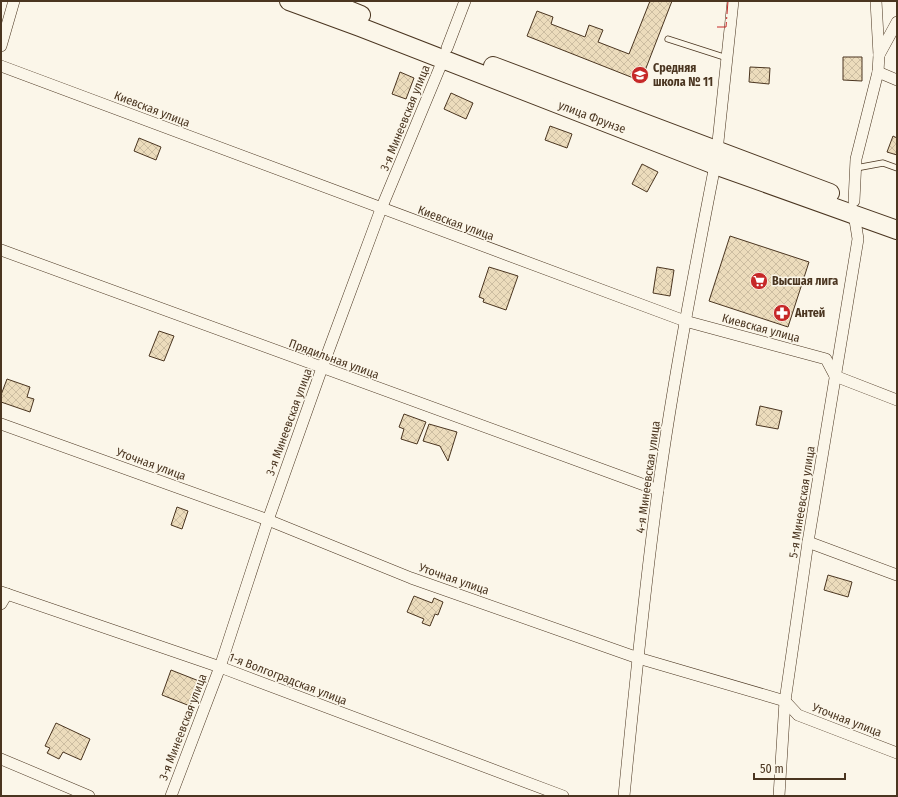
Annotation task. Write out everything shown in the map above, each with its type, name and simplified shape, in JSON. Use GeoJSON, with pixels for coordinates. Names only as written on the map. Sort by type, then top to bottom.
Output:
{"type":"FeatureCollection","features":[{"type":"Feature","properties":{"kind":"highway","name":"улица Фрунзе"},"geometry":{"type":"LineString","coordinates":[[288,1],[445,54],[716,158],[854,208],[897,230]]}},
{"type":"Feature","properties":{"kind":"highway","name":"улица Фрунзе"},"geometry":{"type":"LineString","coordinates":[[326,1],[445,54]]}},
{"type":"Feature","properties":{"kind":"highway","name":"улица Фрунзе"},"geometry":{"type":"LineString","coordinates":[[854,208],[897,217]]}},
{"type":"Feature","properties":{"kind":"street"},"geometry":{"type":"LineString","coordinates":[[1,46],[14,1]]}},
{"type":"Feature","properties":{"kind":"street","name":"3-я Минеевская улица"},"geometry":{"type":"LineString","coordinates":[[171,796],[220,667],[268,520],[322,368],[381,209],[445,54],[465,1]]}},
{"type":"Feature","properties":{"kind":"street","name":"4-я Минеевская улица"},"geometry":{"type":"LineString","coordinates":[[624,796],[638,658],[658,490],[685,321],[716,158],[733,1]]}},
{"type":"Feature","properties":{"kind":"street","name":"5-я Минеевская улица"},"geometry":{"type":"LineString","coordinates":[[779,796],[785,701],[808,542],[858,238],[854,208],[856,159],[878,72],[879,55],[876,1]]}},
{"type":"Feature","properties":{"kind":"street"},"geometry":{"type":"LineString","coordinates":[[879,55],[897,22]]}},
{"type":"Feature","properties":{"kind":"street","name":"Киевская улица"},"geometry":{"type":"LineString","coordinates":[[1,66],[381,209],[685,321],[826,359],[835,376]]}},
{"type":"Feature","properties":{"kind":"street"},"geometry":{"type":"LineString","coordinates":[[878,72],[897,80]]}},
{"type":"Feature","properties":{"kind":"street","name":"Прядильная улица"},"geometry":{"type":"LineString","coordinates":[[1,250],[658,490]]}},
{"type":"Feature","properties":{"kind":"street"},"geometry":{"type":"LineString","coordinates":[[835,376],[897,400]]}},
{"type":"Feature","properties":{"kind":"street","name":"Уточная улица"},"geometry":{"type":"LineString","coordinates":[[1,424],[268,520],[411,578],[638,658],[785,701],[798,715],[897,753]]}},
{"type":"Feature","properties":{"kind":"street"},"geometry":{"type":"LineString","coordinates":[[808,542],[897,574]]}},
{"type":"Feature","properties":{"kind":"street"},"geometry":{"type":"LineString","coordinates":[[1,604],[4,593]]}},
{"type":"Feature","properties":{"kind":"street","name":"1-я Волгоградская улица"},"geometry":{"type":"LineString","coordinates":[[4,593],[220,667],[564,796]]}},
{"type":"Feature","properties":{"kind":"street"},"geometry":{"type":"LineString","coordinates":[[1,759],[89,796]]}},
{"type":"Feature","properties":{"kind":"lane"},"geometry":{"type":"LineString","coordinates":[[668,39],[727,58]]}},
{"type":"Feature","properties":{"kind":"lane"},"geometry":{"type":"LineString","coordinates":[[856,168],[883,164],[897,168]]}},
{"type":"Feature","properties":{"kind":"building"},"geometry":{"type":"Polygon","coordinates":[[[650,1],[672,1],[641,81],[527,36],[537,11],[553,17],[551,24],[585,37],[589,25],[603,30],[598,42],[629,54],[650,1]]]}},
{"type":"Feature","properties":{"kind":"building"},"geometry":{"type":"Polygon","coordinates":[[[843,57],[862,57],[862,81],[843,80],[843,57]]]}},
{"type":"Feature","properties":{"kind":"building"},"geometry":{"type":"Polygon","coordinates":[[[750,67],[770,68],[769,84],[749,82],[750,67]]]}},
{"type":"Feature","properties":{"kind":"building"},"geometry":{"type":"Polygon","coordinates":[[[400,72],[414,78],[406,99],[392,94],[400,72]]]}},
{"type":"Feature","properties":{"kind":"building"},"geometry":{"type":"Polygon","coordinates":[[[451,93],[473,103],[466,119],[444,109],[451,93]]]}},
{"type":"Feature","properties":{"kind":"building"},"geometry":{"type":"Polygon","coordinates":[[[550,126],[572,134],[567,148],[545,140],[550,126]]]}},
{"type":"Feature","properties":{"kind":"building"},"geometry":{"type":"Polygon","coordinates":[[[893,136],[897,138],[897,155],[887,152],[893,136]]]}},
{"type":"Feature","properties":{"kind":"building"},"geometry":{"type":"Polygon","coordinates":[[[139,138],[161,147],[156,160],[134,151],[139,138]]]}},
{"type":"Feature","properties":{"kind":"building"},"geometry":{"type":"Polygon","coordinates":[[[642,164],[658,172],[647,192],[632,184],[642,164]]]}},
{"type":"Feature","properties":{"kind":"building","name":"Высшая лига"},"geometry":{"type":"Polygon","coordinates":[[[730,236],[809,262],[788,327],[709,301],[730,236]]]}},
{"type":"Feature","properties":{"kind":"building"},"geometry":{"type":"Polygon","coordinates":[[[489,267],[518,276],[506,310],[483,302],[484,299],[479,297],[489,267]]]}},
{"type":"Feature","properties":{"kind":"building"},"geometry":{"type":"Polygon","coordinates":[[[657,267],[674,270],[670,296],[653,293],[657,267]]]}},
{"type":"Feature","properties":{"kind":"building"},"geometry":{"type":"Polygon","coordinates":[[[159,331],[174,336],[164,361],[149,356],[159,331]]]}},
{"type":"Feature","properties":{"kind":"building"},"geometry":{"type":"Polygon","coordinates":[[[7,379],[30,387],[27,397],[34,399],[30,412],[1,402],[1,395],[7,379]]]}},
{"type":"Feature","properties":{"kind":"building"},"geometry":{"type":"Polygon","coordinates":[[[760,406],[782,411],[778,429],[756,425],[760,406]]]}},
{"type":"Feature","properties":{"kind":"building"},"geometry":{"type":"Polygon","coordinates":[[[404,414],[426,422],[417,444],[401,439],[404,429],[399,427],[404,414]]]}},
{"type":"Feature","properties":{"kind":"building"},"geometry":{"type":"Polygon","coordinates":[[[429,424],[457,432],[448,461],[440,446],[423,441],[429,424]]]}},
{"type":"Feature","properties":{"kind":"building"},"geometry":{"type":"Polygon","coordinates":[[[177,507],[188,511],[182,529],[171,525],[177,507]]]}},
{"type":"Feature","properties":{"kind":"building"},"geometry":{"type":"Polygon","coordinates":[[[828,575],[852,582],[848,597],[824,590],[828,575]]]}},
{"type":"Feature","properties":{"kind":"building"},"geometry":{"type":"Polygon","coordinates":[[[414,596],[432,603],[434,598],[443,602],[438,615],[435,614],[430,626],[422,623],[424,619],[407,612],[414,596]]]}},
{"type":"Feature","properties":{"kind":"building"},"geometry":{"type":"Polygon","coordinates":[[[171,670],[199,681],[190,706],[162,695],[171,670]]]}},
{"type":"Feature","properties":{"kind":"building"},"geometry":{"type":"Polygon","coordinates":[[[56,723],[90,739],[81,760],[63,752],[59,759],[47,753],[50,748],[45,746],[56,723]]]}},
{"type":"Feature","properties":{"kind":"power"},"geometry":{"type":"LineString","coordinates":[[717,27],[726,27],[728,1]]}},
{"type":"Feature","properties":{"kind":"place","name":"Средняя школа № 11"},"geometry":{"type":"Point","coordinates":[640,75]}},
{"type":"Feature","properties":{"kind":"place","name":"Высшая лига"},"geometry":{"type":"Point","coordinates":[759,281]}},
{"type":"Feature","properties":{"kind":"place","name":"Антей"},"geometry":{"type":"Point","coordinates":[782,313]}}]}
